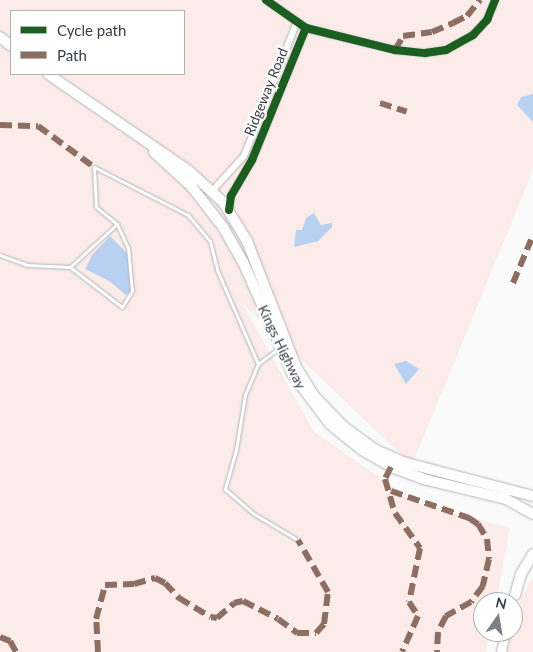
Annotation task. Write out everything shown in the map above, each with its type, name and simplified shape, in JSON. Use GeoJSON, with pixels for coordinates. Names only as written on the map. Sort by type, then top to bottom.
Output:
{"type":"FeatureCollection","features":[{"type":"Feature","properties":{"kind":"highway"},"geometry":{"type":"LineString","coordinates":[[0,37],[10,45]]}},
{"type":"Feature","properties":{"kind":"highway","name":"Kings Highway"},"geometry":{"type":"LineString","coordinates":[[49,75],[138,138],[174,159],[212,190],[229,210],[250,247],[294,362],[318,400],[348,431],[374,449],[403,462],[533,496]]}},
{"type":"Feature","properties":{"kind":"highway","name":"Kings Highway"},"geometry":{"type":"LineString","coordinates":[[138,138],[192,186],[229,235],[298,384],[316,409],[362,450],[408,474],[510,500],[533,514]]}},
{"type":"Feature","properties":{"kind":"highway"},"geometry":{"type":"LineString","coordinates":[[212,190],[214,203],[229,235]]}},
{"type":"Feature","properties":{"kind":"highway"},"geometry":{"type":"LineString","coordinates":[[445,474],[509,494],[533,506]]}},
{"type":"Feature","properties":{"kind":"highway"},"geometry":{"type":"LineString","coordinates":[[488,495],[519,509],[533,522]]}},
{"type":"Feature","properties":{"kind":"highway"},"geometry":{"type":"LineString","coordinates":[[516,592],[521,574],[533,554]]}},
{"type":"Feature","properties":{"kind":"main road"},"geometry":{"type":"LineString","coordinates":[[518,592],[532,565]]}},
{"type":"Feature","properties":{"kind":"street"},"geometry":{"type":"LineString","coordinates":[[266,0],[296,24],[306,28],[395,50],[435,53],[473,35],[487,20],[495,0]]}},
{"type":"Feature","properties":{"kind":"street","name":"Ridgeway Road"},"geometry":{"type":"LineString","coordinates":[[212,190],[234,171],[244,156],[296,24]]}},
{"type":"Feature","properties":{"kind":"street","name":"Ridgeway Road"},"geometry":{"type":"LineString","coordinates":[[229,210],[231,196],[252,160],[306,28]]}},
{"type":"Feature","properties":{"kind":"lane"},"geometry":{"type":"LineString","coordinates":[[0,255],[28,265],[70,267],[122,307],[132,291],[128,248],[117,224],[96,207],[94,167],[188,215],[210,241],[217,270],[258,364]]}},
{"type":"Feature","properties":{"kind":"lane"},"geometry":{"type":"LineString","coordinates":[[70,267],[117,224]]}},
{"type":"Feature","properties":{"kind":"lane"},"geometry":{"type":"LineString","coordinates":[[280,347],[258,364],[245,395],[236,450],[225,489],[254,514],[298,540]]}},
{"type":"Feature","properties":{"kind":"shaded area"},"geometry":{"type":"Polygon","coordinates":[[[0,0],[533,0],[533,170],[412,465],[242,303],[314,432],[417,503],[510,528],[498,592],[473,592],[473,642],[488,642],[486,652],[0,652],[0,0]]]}},
{"type":"Feature","properties":{"kind":"shaded area"},"geometry":{"type":"Polygon","coordinates":[[[533,578],[533,652],[506,652],[509,642],[523,642],[523,594],[533,578]]]}},
{"type":"Feature","properties":{"kind":"water"},"geometry":{"type":"Polygon","coordinates":[[[533,94],[533,122],[517,105],[521,97],[533,94]]]}},
{"type":"Feature","properties":{"kind":"water"},"geometry":{"type":"Polygon","coordinates":[[[314,213],[321,225],[332,223],[332,227],[318,241],[294,247],[296,230],[302,230],[306,218],[314,213]]]}},
{"type":"Feature","properties":{"kind":"water"},"geometry":{"type":"Polygon","coordinates":[[[110,236],[131,257],[134,289],[126,295],[109,281],[85,269],[92,255],[110,236]]]}},
{"type":"Feature","properties":{"kind":"water"},"geometry":{"type":"Polygon","coordinates":[[[406,361],[419,369],[406,384],[394,364],[406,361]]]}},
{"type":"Feature","properties":{"kind":"marked path"},"geometry":{"type":"LineString","coordinates":[[395,50],[403,36],[432,32],[453,23],[467,16],[480,0]]}},
{"type":"Feature","properties":{"kind":"marked path"},"geometry":{"type":"LineString","coordinates":[[380,103],[407,112]]}},
{"type":"Feature","properties":{"kind":"marked path"},"geometry":{"type":"LineString","coordinates":[[0,125],[38,126],[94,167]]}},
{"type":"Feature","properties":{"kind":"marked path"},"geometry":{"type":"LineString","coordinates":[[513,283],[531,240]]}},
{"type":"Feature","properties":{"kind":"marked path"},"geometry":{"type":"LineString","coordinates":[[391,467],[385,479],[395,513],[420,548],[409,602],[418,616],[402,652]]}},
{"type":"Feature","properties":{"kind":"marked path"},"geometry":{"type":"LineString","coordinates":[[391,491],[469,518],[478,524],[487,539],[489,559],[483,586],[471,602],[446,616],[438,632],[437,652]]}},
{"type":"Feature","properties":{"kind":"marked path"},"geometry":{"type":"LineString","coordinates":[[98,652],[96,619],[105,585],[134,584],[155,578],[165,583],[179,598],[211,617],[217,618],[234,603],[243,601],[278,619],[297,633],[316,633],[324,624],[328,592],[298,540]]}},
{"type":"Feature","properties":{"kind":"marked path"},"geometry":{"type":"LineString","coordinates":[[0,637],[10,641],[16,652]]}},
{"type":"Feature","properties":{"kind":"cycle path"},"geometry":{"type":"LineString","coordinates":[[266,0],[306,28],[395,50],[425,53],[446,50],[473,35],[487,20],[495,0]]}},
{"type":"Feature","properties":{"kind":"cycle path"},"geometry":{"type":"LineString","coordinates":[[229,210],[231,196],[252,160],[306,28]]}}]}
